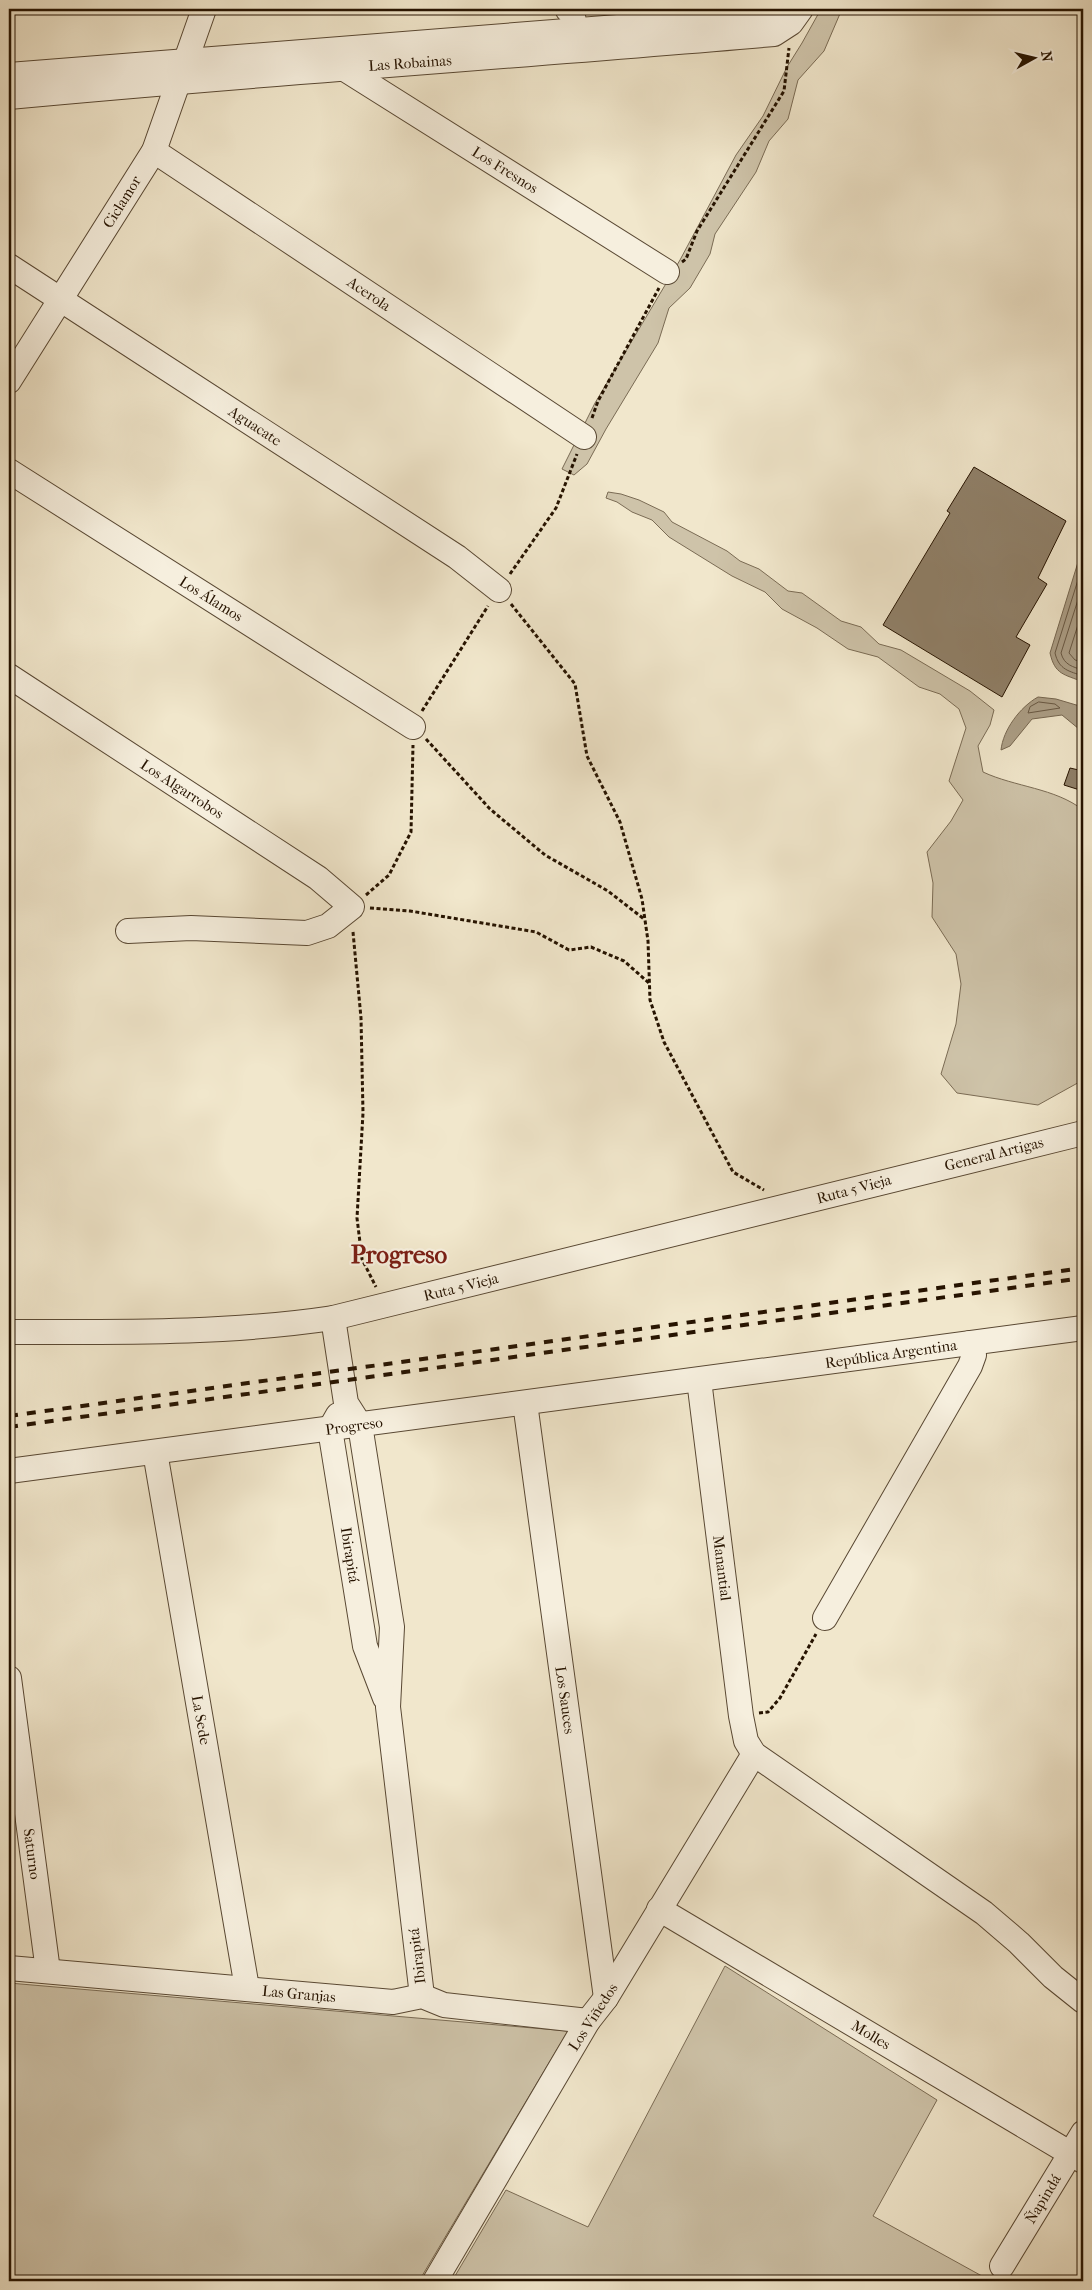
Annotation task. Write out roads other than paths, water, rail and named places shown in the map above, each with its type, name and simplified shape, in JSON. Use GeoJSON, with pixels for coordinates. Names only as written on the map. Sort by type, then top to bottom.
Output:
{"type":"FeatureCollection","features":[{"type":"Feature","properties":{"kind":"street","name":"Ciclamor"},"geometry":{"type":"LineString","coordinates":[[9,381],[154,151],[204,9]]}},
{"type":"Feature","properties":{"kind":"street","name":"Las Robainas"},"geometry":{"type":"LineString","coordinates":[[9,97],[183,71],[574,30],[774,34],[797,14]]}},
{"type":"Feature","properties":{"kind":"street","name":"Las Robainas"},"geometry":{"type":"LineString","coordinates":[[9,75],[343,68],[574,30]]}},
{"type":"Feature","properties":{"kind":"street","name":"Los Fresnos"},"geometry":{"type":"LineString","coordinates":[[343,68],[667,272]]}},
{"type":"Feature","properties":{"kind":"street","name":"Acerola"},"geometry":{"type":"LineString","coordinates":[[154,151],[584,437]]}},
{"type":"Feature","properties":{"kind":"street","name":"Aguacate"},"geometry":{"type":"LineString","coordinates":[[9,266],[457,557],[499,590]]}},
{"type":"Feature","properties":{"kind":"street","name":"Los Álamos"},"geometry":{"type":"LineString","coordinates":[[9,471],[413,727]]}},
{"type":"Feature","properties":{"kind":"street","name":"Los Algarrobos"},"geometry":{"type":"LineString","coordinates":[[9,676],[318,878],[352,907],[328,926],[307,933],[191,928],[128,931]]}},
{"type":"Feature","properties":{"kind":"street","name":"General Artigas"},"geometry":{"type":"LineString","coordinates":[[904,1176],[1083,1133]]}},
{"type":"Feature","properties":{"kind":"street","name":"Ruta 5 Vieja"},"geometry":{"type":"LineString","coordinates":[[9,1332],[141,1332],[265,1326],[333,1318],[904,1176]]}},
{"type":"Feature","properties":{"kind":"street","name":"Ibirapitá"},"geometry":{"type":"LineString","coordinates":[[333,1318],[346,1403],[360,1425],[392,1627],[388,1707],[422,1996]]}},
{"type":"Feature","properties":{"kind":"street","name":"República Argentina"},"geometry":{"type":"LineString","coordinates":[[699,1380],[1083,1328]]}},
{"type":"Feature","properties":{"kind":"street"},"geometry":{"type":"LineString","coordinates":[[825,1618],[970,1366],[974,1355],[970,1343]]}},
{"type":"Feature","properties":{"kind":"street","name":"Progreso"},"geometry":{"type":"LineString","coordinates":[[9,1471],[699,1380]]}},
{"type":"Feature","properties":{"kind":"street","name":"Manantial"},"geometry":{"type":"LineString","coordinates":[[699,1380],[741,1716],[746,1741],[754,1754]]}},
{"type":"Feature","properties":{"kind":"street"},"geometry":{"type":"LineString","coordinates":[[330,1429],[346,1403]]}},
{"type":"Feature","properties":{"kind":"street","name":"Los Sauces"},"geometry":{"type":"LineString","coordinates":[[525,1403],[606,1998]]}},
{"type":"Feature","properties":{"kind":"street","name":"Ibirapitá"},"geometry":{"type":"LineString","coordinates":[[330,1429],[365,1646],[388,1707]]}},
{"type":"Feature","properties":{"kind":"street","name":"La Sede"},"geometry":{"type":"LineString","coordinates":[[155,1452],[247,1988]]}},
{"type":"Feature","properties":{"kind":"street","name":"Saturno"},"geometry":{"type":"LineString","coordinates":[[9,1678],[48,1971]]}},
{"type":"Feature","properties":{"kind":"street"},"geometry":{"type":"LineString","coordinates":[[754,1754],[984,1913],[1019,1943],[1053,1977],[1083,2001]]}},
{"type":"Feature","properties":{"kind":"street","name":"Los Viñedos"},"geometry":{"type":"LineString","coordinates":[[434,2281],[588,2021],[606,1998],[754,1754]]}},
{"type":"Feature","properties":{"kind":"street","name":"Molles"},"geometry":{"type":"LineString","coordinates":[[660,1909],[1077,2157]]}},
{"type":"Feature","properties":{"kind":"street","name":"Las Granjas"},"geometry":{"type":"LineString","coordinates":[[9,1968],[393,2002],[422,1996]]}},
{"type":"Feature","properties":{"kind":"street"},"geometry":{"type":"LineString","coordinates":[[422,1996],[444,2006],[588,2021]]}},
{"type":"Feature","properties":{"kind":"street","name":"Ñapindá"},"geometry":{"type":"LineString","coordinates":[[1002,2266],[1077,2157],[1083,2133]]}},
{"type":"Feature","properties":{"kind":"water"},"geometry":{"type":"Polygon","coordinates":[[[1083,546],[1083,682],[1061,673],[1055,666],[1050,653],[1083,546]]]}},
{"type":"Feature","properties":{"kind":"water"},"geometry":{"type":"Polygon","coordinates":[[[1038,697],[1056,699],[1083,707],[1083,730],[1079,729],[1062,715],[1032,719],[1010,746],[1001,750],[1002,742],[1009,727],[1019,713],[1038,697]]]}},
{"type":"Feature","properties":{"kind":"railway"},"geometry":{"type":"LineString","coordinates":[[9,1416],[1083,1268]]}},
{"type":"Feature","properties":{"kind":"railway"},"geometry":{"type":"LineString","coordinates":[[9,1427],[1083,1278]]}},
{"type":"Feature","properties":{"kind":"district","name":"Progreso"},"geometry":{"type":"Point","coordinates":[399,1254]}}]}
